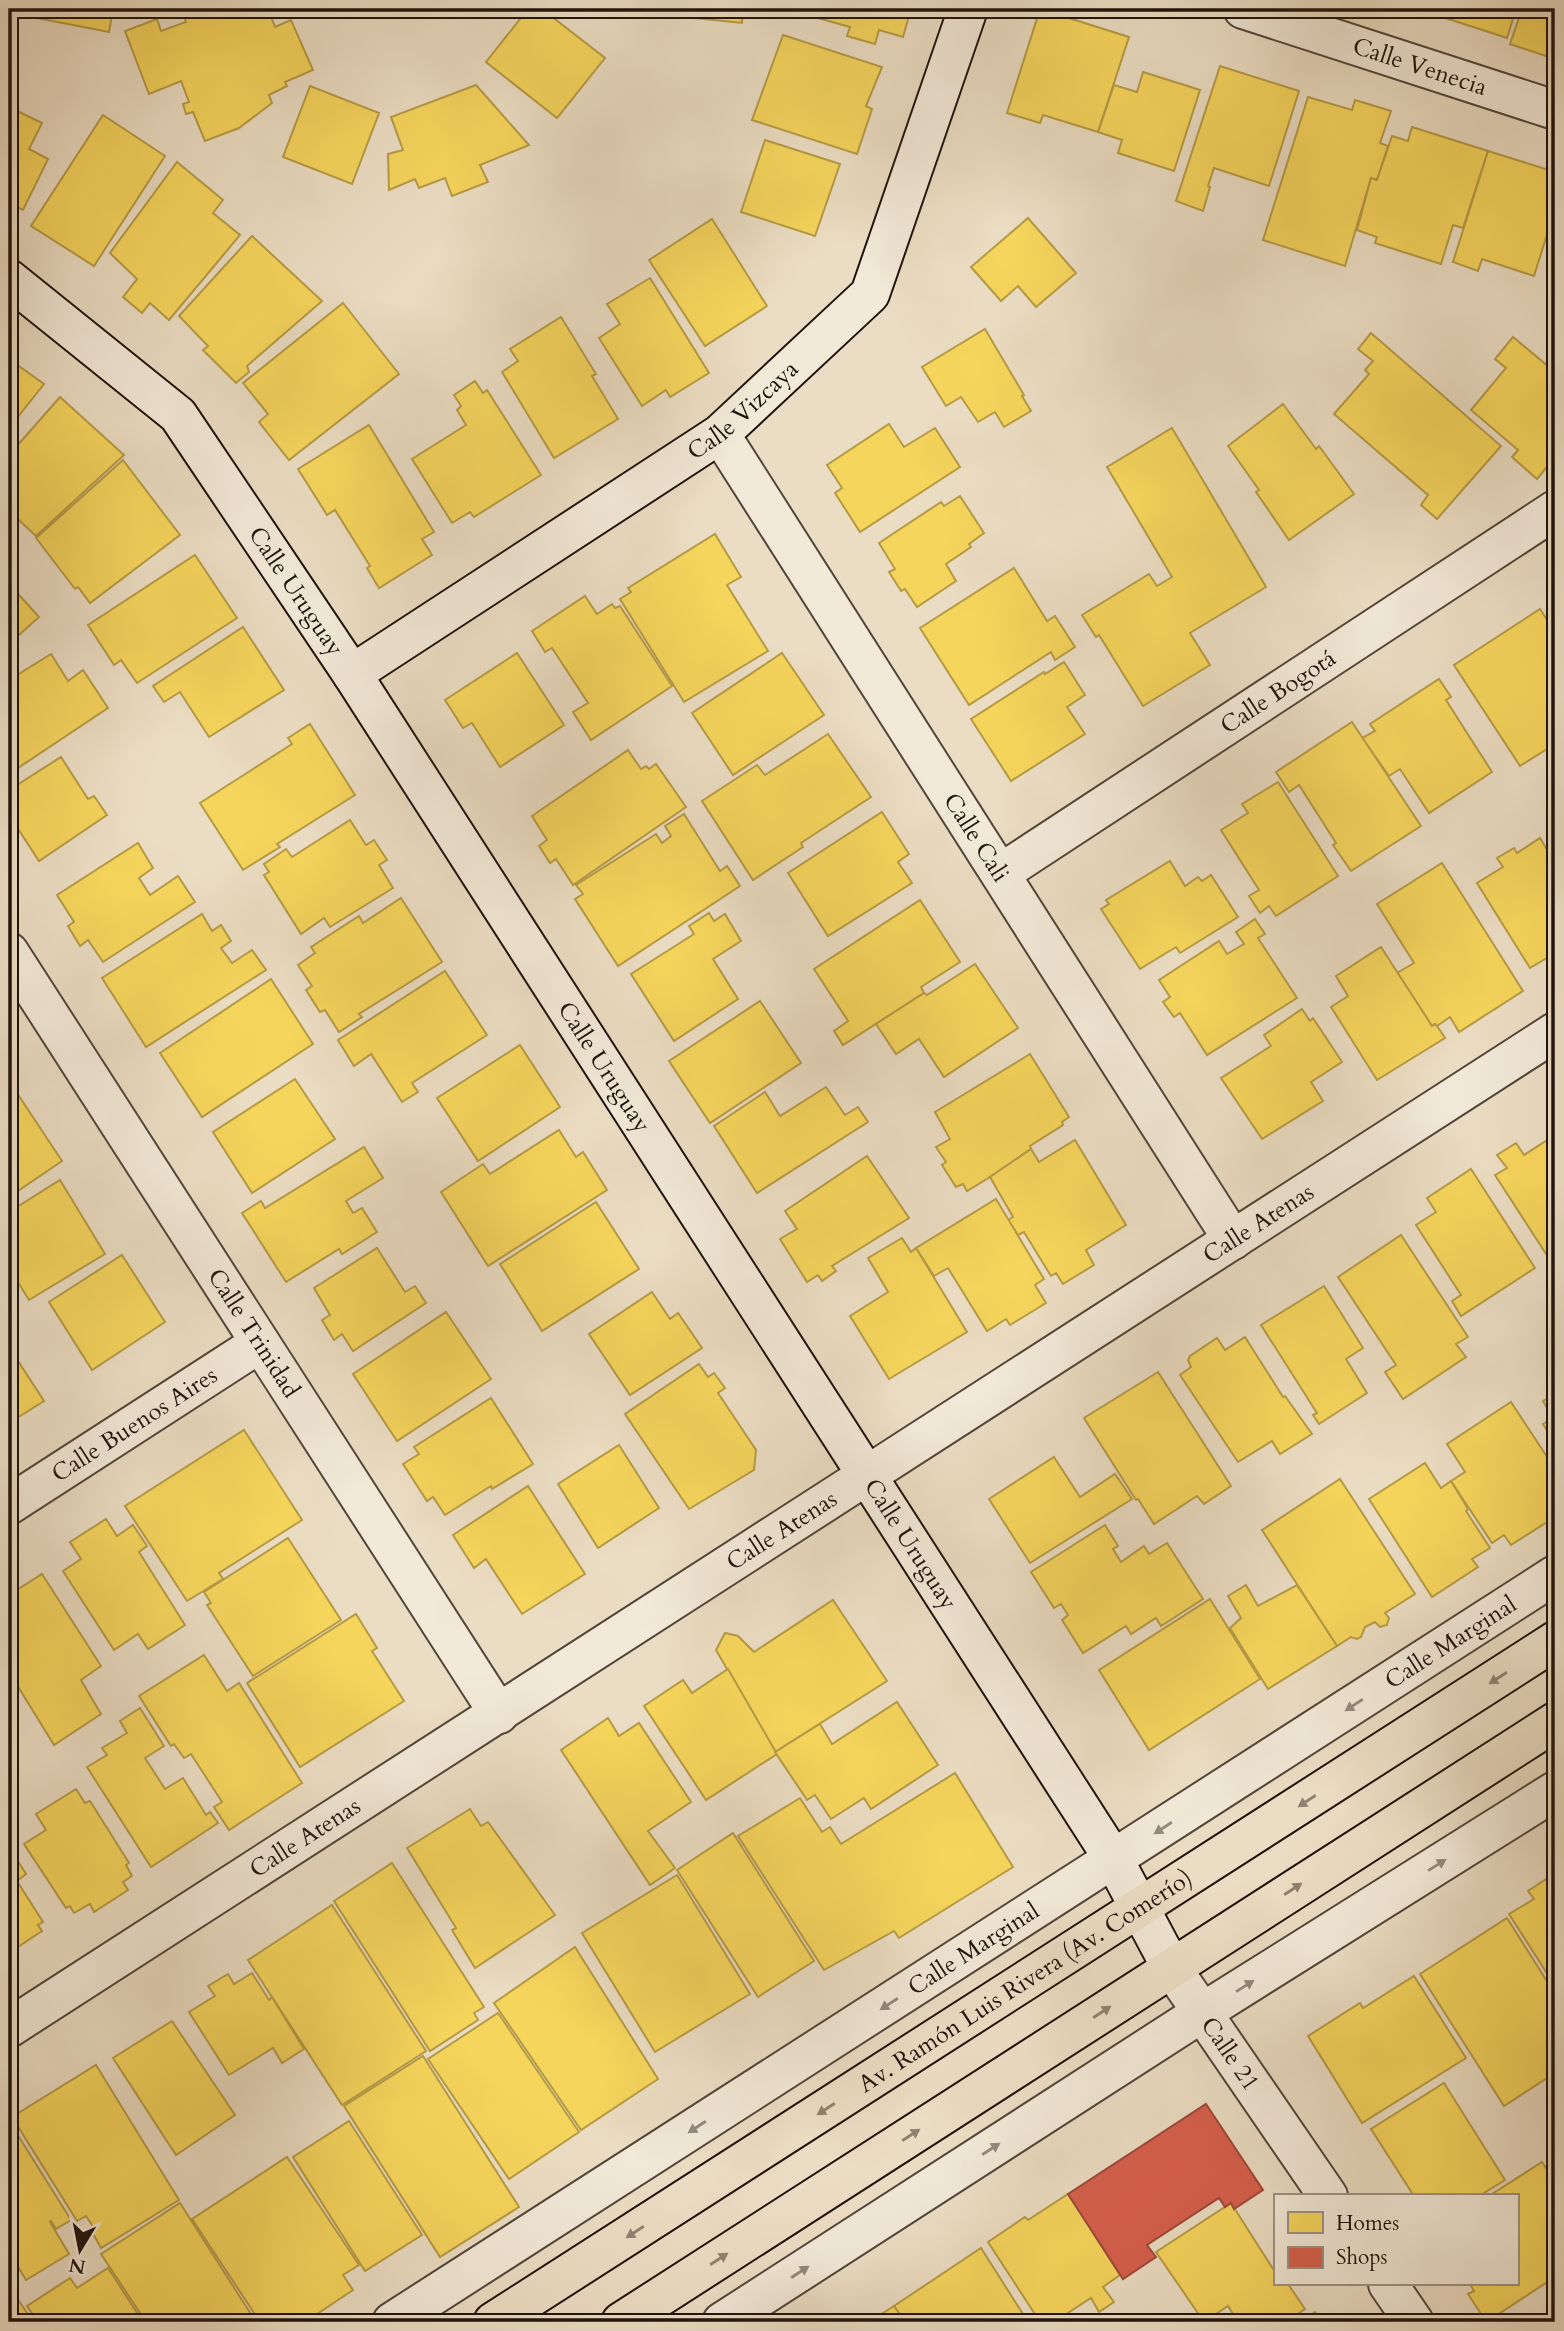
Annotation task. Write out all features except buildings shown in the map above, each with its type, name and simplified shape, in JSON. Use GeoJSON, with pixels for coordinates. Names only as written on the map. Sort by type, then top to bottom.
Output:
{"type":"FeatureCollection","features":[{"type":"Feature","properties":{"kind":"main road","name":"Av. Ramón Luis Rivera (Av. Comerío)"},"geometry":{"type":"LineString","coordinates":[[493,2322],[1555,1641]]}},
{"type":"Feature","properties":{"kind":"main road"},"geometry":{"type":"LineString","coordinates":[[621,2322],[1171,1966],[1555,1722]]}},
{"type":"Feature","properties":{"kind":"street","name":"Calle Vizcaya"},"geometry":{"type":"LineString","coordinates":[[352,674],[720,434],[870,294],[968,9]]}},
{"type":"Feature","properties":{"kind":"street","name":"Calle Venecia"},"geometry":{"type":"LineString","coordinates":[[1243,9],[1555,110]]}},
{"type":"Feature","properties":{"kind":"street","name":"Calle Uruguay"},"geometry":{"type":"LineString","coordinates":[[9,279],[178,415],[352,674],[1114,1860],[1140,1908]]}},
{"type":"Feature","properties":{"kind":"street","name":"Calle Cali"},"geometry":{"type":"LineString","coordinates":[[720,434],[1233,1240]]}},
{"type":"Feature","properties":{"kind":"street","name":"Calle Bogotá"},"geometry":{"type":"LineString","coordinates":[[1001,873],[1555,510]]}},
{"type":"Feature","properties":{"kind":"street","name":"Calle Trinidad"},"geometry":{"type":"LineString","coordinates":[[14,970],[260,1343],[499,1714]]}},
{"type":"Feature","properties":{"kind":"street","name":"Calle Atenas"},"geometry":{"type":"LineString","coordinates":[[9,2028],[1555,1032]]}},
{"type":"Feature","properties":{"kind":"street","name":"Calle Buenos Aires"},"geometry":{"type":"LineString","coordinates":[[9,1505],[260,1343]]}},
{"type":"Feature","properties":{"kind":"street","name":"Calle Marginal"},"geometry":{"type":"LineString","coordinates":[[392,2322],[1555,1575]]}},
{"type":"Feature","properties":{"kind":"street"},"geometry":{"type":"LineString","coordinates":[[722,2322],[1203,2012],[1555,1791]]}},
{"type":"Feature","properties":{"kind":"street","name":"Calle 21"},"geometry":{"type":"LineString","coordinates":[[1140,1908],[1171,1966],[1327,2194]]}},
{"type":"Feature","properties":{"kind":"street"},"geometry":{"type":"LineString","coordinates":[[1389,2286],[1414,2322]]}}]}
